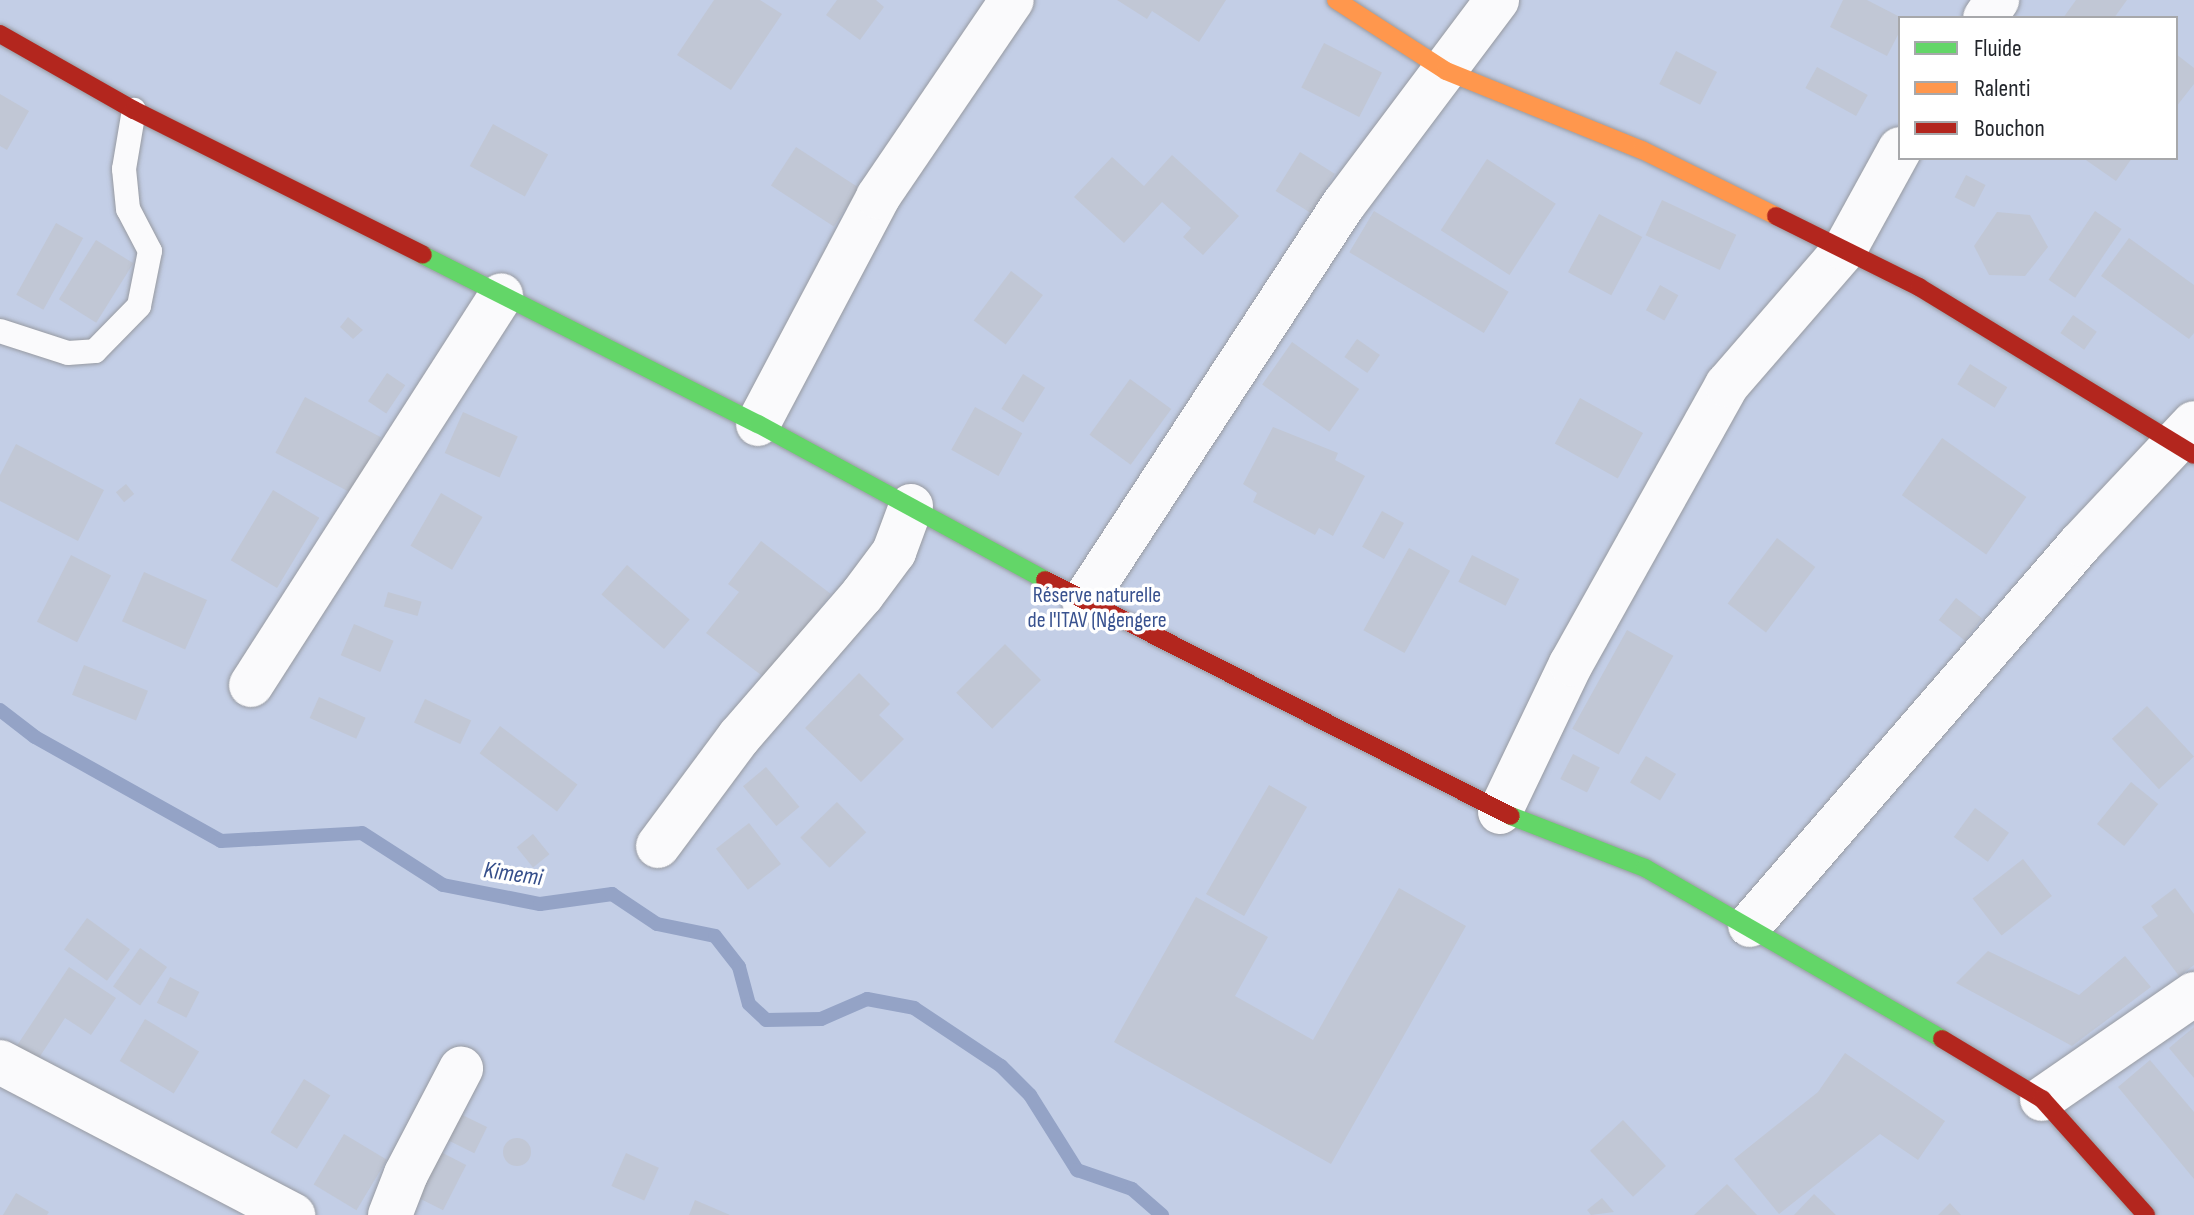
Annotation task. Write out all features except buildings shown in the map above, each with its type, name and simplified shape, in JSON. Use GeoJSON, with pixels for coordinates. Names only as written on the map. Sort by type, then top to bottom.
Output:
{"type":"FeatureCollection","features":[{"type":"Feature","properties":{"kind":"street"},"geometry":{"type":"LineString","coordinates":[[758,424],[878,197],[1012,0]]}},
{"type":"Feature","properties":{"kind":"street"},"geometry":{"type":"LineString","coordinates":[[1336,0],[1446,71],[1642,150],[1919,287],[2189,441],[2080,544],[1750,925]]}},
{"type":"Feature","properties":{"kind":"street"},"geometry":{"type":"LineString","coordinates":[[1084,601],[1344,204],[1497,0]]}},
{"type":"Feature","properties":{"kind":"street"},"geometry":{"type":"LineString","coordinates":[[0,34],[134,110],[758,424],[1084,601],[1500,812],[1645,868],[1750,925],[2042,1099],[2146,1215]]}},
{"type":"Feature","properties":{"kind":"street"},"geometry":{"type":"LineString","coordinates":[[1500,812],[1571,664],[1719,398],[1845,249],[1898,153]]}},
{"type":"Feature","properties":{"kind":"street"},"geometry":{"type":"LineString","coordinates":[[251,685],[501,295]]}},
{"type":"Feature","properties":{"kind":"street"},"geometry":{"type":"LineString","coordinates":[[658,846],[739,737],[862,595],[894,552],[911,506]]}},
{"type":"Feature","properties":{"kind":"street"},"geometry":{"type":"LineString","coordinates":[[2042,1099],[2194,994]]}},
{"type":"Feature","properties":{"kind":"street"},"geometry":{"type":"LineString","coordinates":[[0,1062],[293,1215]]}},
{"type":"Feature","properties":{"kind":"street"},"geometry":{"type":"LineString","coordinates":[[390,1215],[406,1174],[461,1069]]}},
{"type":"Feature","properties":{"kind":"lane"},"geometry":{"type":"LineString","coordinates":[[0,331],[68,353],[95,351],[139,306],[150,251],[128,209],[124,169],[134,110]]}},
{"type":"Feature","properties":{"kind":"green space","name":"Réserve naturelle de l'ITAV (Ngengere"},"geometry":{"type":"Polygon","coordinates":[[[0,0],[2194,0],[2194,1215],[0,1215],[0,0]]]}},
{"type":"Feature","properties":{"kind":"waterway","name":"Kimemi"},"geometry":{"type":"LineString","coordinates":[[0,710],[35,737],[221,841],[362,833],[443,885],[540,904],[612,894],[657,924],[715,936],[739,967],[749,1004],[766,1020],[821,1019],[867,999],[914,1008],[1001,1066],[1030,1095],[1077,1170],[1132,1189],[1162,1215]]}},
{"type":"Feature","properties":{"kind":"traffic: fast"},"geometry":{"type":"LineString","coordinates":[[423,255],[758,424],[1045,580]]}},
{"type":"Feature","properties":{"kind":"traffic: fast"},"geometry":{"type":"LineString","coordinates":[[1511,816],[1645,868],[1942,1039]]}},
{"type":"Feature","properties":{"kind":"traffic: slow"},"geometry":{"type":"LineString","coordinates":[[1336,0],[1446,71],[1642,150],[1776,216]]}},
{"type":"Feature","properties":{"kind":"traffic: jam"},"geometry":{"type":"LineString","coordinates":[[0,34],[134,110],[423,255]]}},
{"type":"Feature","properties":{"kind":"traffic: jam"},"geometry":{"type":"LineString","coordinates":[[1776,216],[1919,287],[2194,455]]}},
{"type":"Feature","properties":{"kind":"traffic: jam"},"geometry":{"type":"LineString","coordinates":[[1045,580],[1511,816]]}},
{"type":"Feature","properties":{"kind":"traffic: jam"},"geometry":{"type":"LineString","coordinates":[[1942,1039],[2042,1099],[2146,1215]]}}]}
